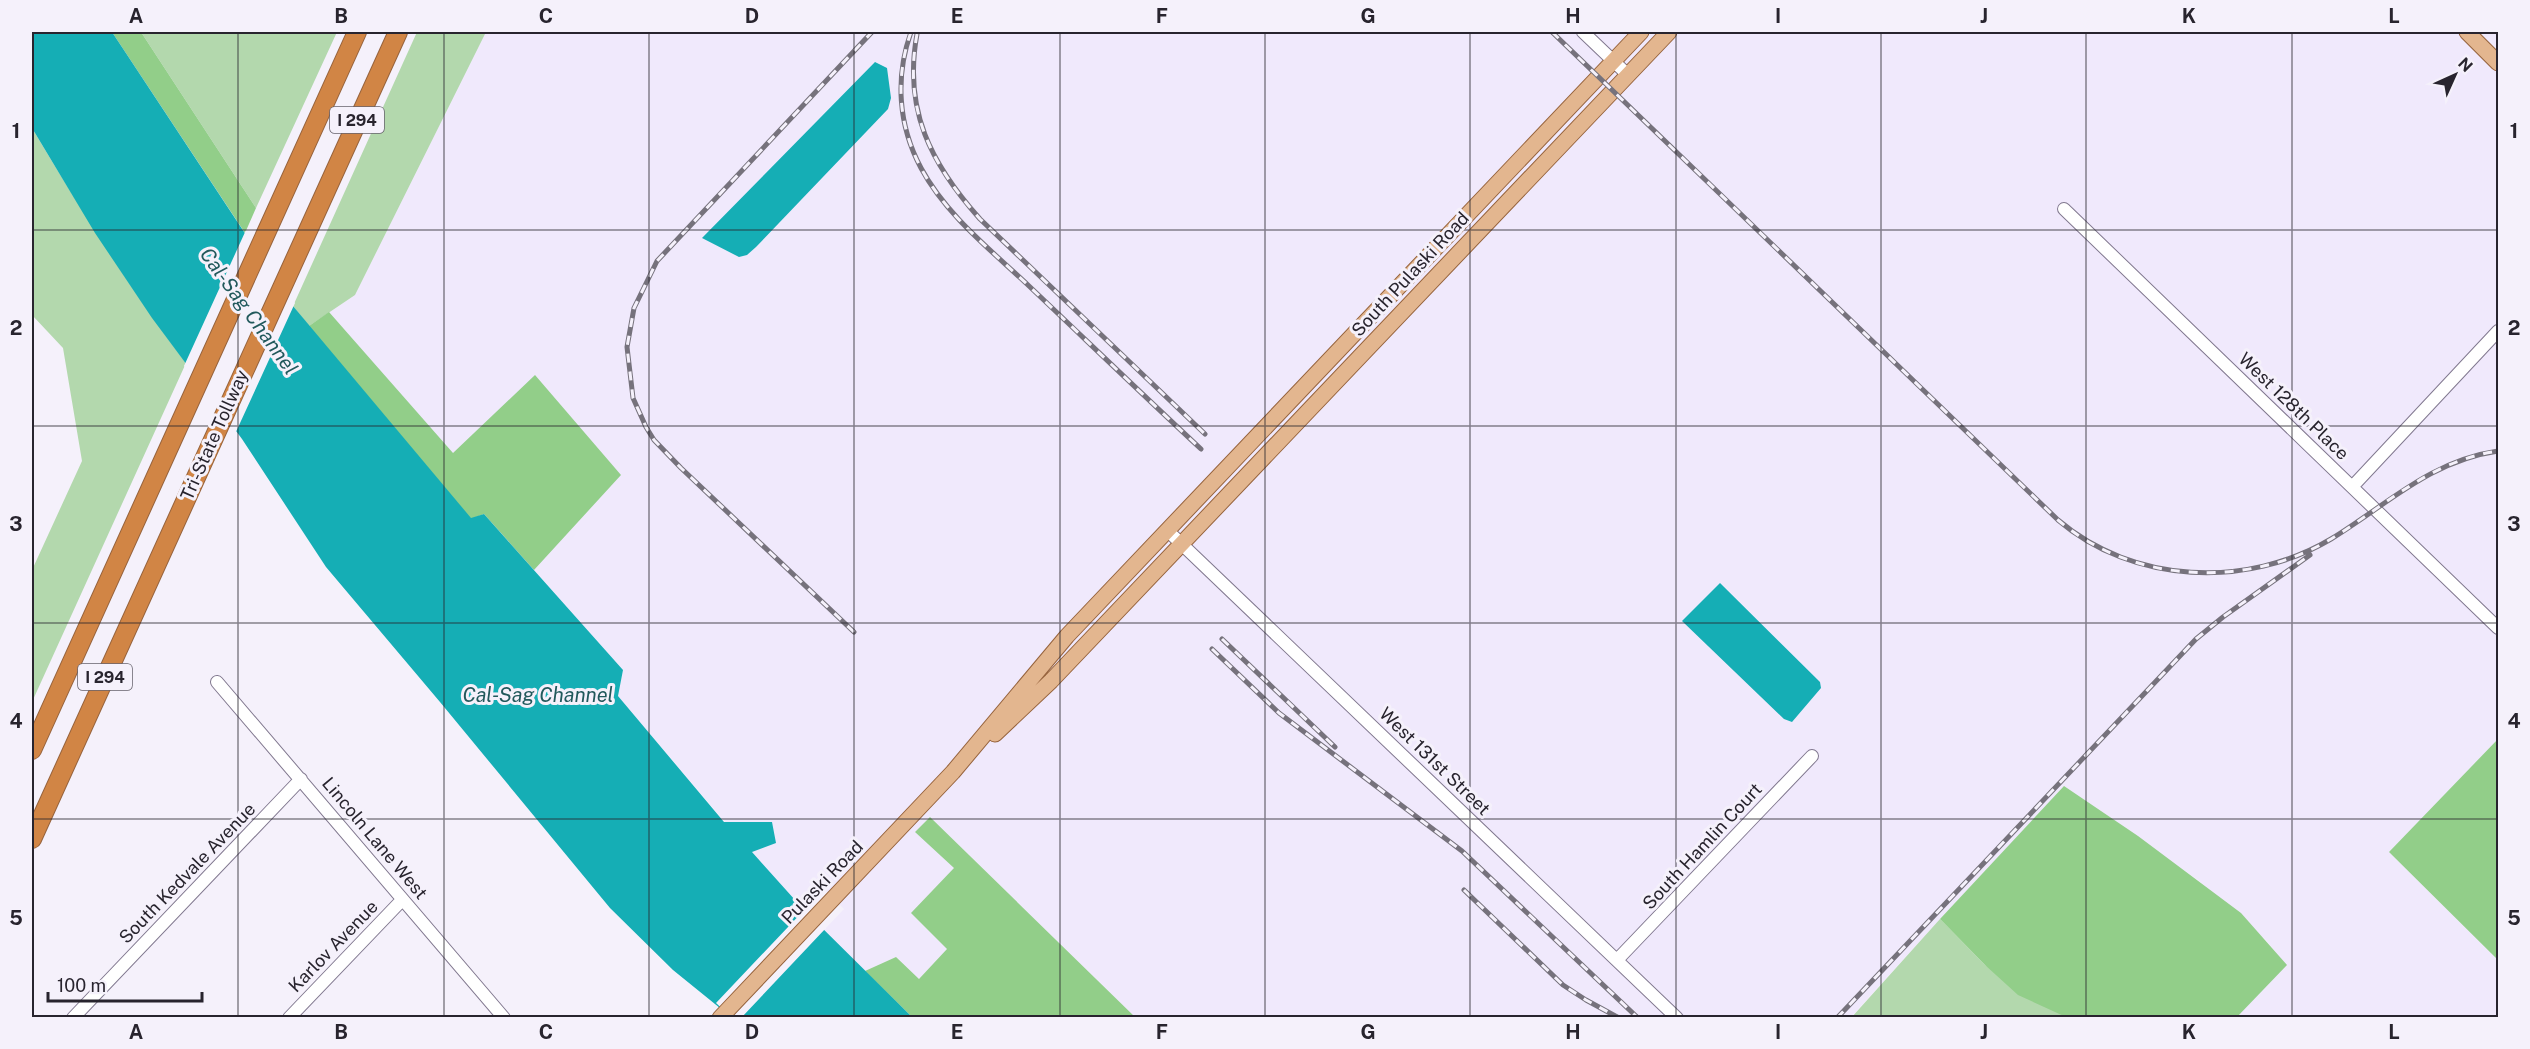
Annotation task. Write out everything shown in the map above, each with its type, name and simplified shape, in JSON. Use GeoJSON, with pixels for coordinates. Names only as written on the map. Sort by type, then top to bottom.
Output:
{"type":"FeatureCollection","features":[{"type":"Feature","properties":{"kind":"highway","name":"Tri-State Tollway"},"geometry":{"type":"LineString","coordinates":[[32,750],[357,32]]}},
{"type":"Feature","properties":{"kind":"highway","name":"Tri-State Tollway"},"geometry":{"type":"LineString","coordinates":[[32,839],[316,208],[398,32]]}},
{"type":"Feature","properties":{"kind":"main road","name":"South Pulaski Road"},"geometry":{"type":"LineString","coordinates":[[1168,531],[1641,32]]}},
{"type":"Feature","properties":{"kind":"main road","name":"South Pulaski Road"},"geometry":{"type":"LineString","coordinates":[[1182,544],[1669,32]]}},
{"type":"Feature","properties":{"kind":"main road"},"geometry":{"type":"LineString","coordinates":[[2466,32],[2499,63]]}},
{"type":"Feature","properties":{"kind":"main road","name":"Pulaski Road"},"geometry":{"type":"LineString","coordinates":[[953,772],[1039,668],[1168,531]]}},
{"type":"Feature","properties":{"kind":"main road","name":"Pulaski Road"},"geometry":{"type":"LineString","coordinates":[[722,1015],[953,772],[1051,681],[1182,544]]}},
{"type":"Feature","properties":{"kind":"street"},"geometry":{"type":"LineString","coordinates":[[1583,32],[1628,75]]}},
{"type":"Feature","properties":{"kind":"street","name":"West 128th Place"},"geometry":{"type":"LineString","coordinates":[[2064,209],[2499,628]]}},
{"type":"Feature","properties":{"kind":"street"},"geometry":{"type":"LineString","coordinates":[[2352,487],[2499,331]]}},
{"type":"Feature","properties":{"kind":"street","name":"West 131st Street"},"geometry":{"type":"LineString","coordinates":[[1168,531],[1677,1017]]}},
{"type":"Feature","properties":{"kind":"street","name":"Lincoln Lane West"},"geometry":{"type":"LineString","coordinates":[[217,682],[302,779],[501,1016]]}},
{"type":"Feature","properties":{"kind":"street","name":"South Hamlin Court"},"geometry":{"type":"LineString","coordinates":[[1617,960],[1812,756]]}},
{"type":"Feature","properties":{"kind":"street","name":"South Kedvale Avenue"},"geometry":{"type":"LineString","coordinates":[[73,1017],[302,779]]}},
{"type":"Feature","properties":{"kind":"street","name":"Karlov Avenue"},"geometry":{"type":"LineString","coordinates":[[289,1017],[402,900]]}},
{"type":"Feature","properties":{"kind":"shaded area"},"geometry":{"type":"Polygon","coordinates":[[[486,32],[2498,32],[2498,739],[2389,852],[2498,960],[2498,1017],[2237,1017],[2286,965],[2266,940],[2198,880],[2064,787],[1851,1017],[1135,1017],[930,817],[916,832],[954,868],[948,949],[918,980],[896,957],[865,971],[824,930],[844,909],[824,889],[804,910],[751,852],[772,822],[725,822],[618,696],[623,670],[484,514],[471,519],[309,326],[355,295],[486,32]]]}},
{"type":"Feature","properties":{"kind":"green space"},"geometry":{"type":"Polygon","coordinates":[[[112,32],[141,32],[256,208],[245,233],[112,32]]]}},
{"type":"Feature","properties":{"kind":"green space"},"geometry":{"type":"Polygon","coordinates":[[[141,32],[337,32],[256,208],[141,32]]]}},
{"type":"Feature","properties":{"kind":"green space"},"geometry":{"type":"Polygon","coordinates":[[[417,32],[486,32],[355,295],[309,326],[293,306],[417,32]]]}},
{"type":"Feature","properties":{"kind":"green space"},"geometry":{"type":"Polygon","coordinates":[[[32,128],[125,277],[186,363],[32,702],[32,570],[82,461],[63,348],[32,315],[32,128]]]}},
{"type":"Feature","properties":{"kind":"green space"},"geometry":{"type":"Polygon","coordinates":[[[329,312],[453,453],[535,375],[621,475],[534,570],[484,514],[471,519],[309,326],[329,312]]]}},
{"type":"Feature","properties":{"kind":"green space"},"geometry":{"type":"Polygon","coordinates":[[[2498,739],[2498,960],[2389,852],[2498,739]]]}},
{"type":"Feature","properties":{"kind":"green space"},"geometry":{"type":"Polygon","coordinates":[[[2064,786],[2138,836],[2241,913],[2287,965],[2237,1017],[2066,1017],[2018,995],[1940,919],[2064,786]]]}},
{"type":"Feature","properties":{"kind":"green space"},"geometry":{"type":"Polygon","coordinates":[[[930,817],[1135,1017],[912,1017],[865,971],[896,957],[919,979],[947,949],[911,913],[954,868],[915,832],[930,817]]]}},
{"type":"Feature","properties":{"kind":"green space"},"geometry":{"type":"Polygon","coordinates":[[[1940,919],[1985,965],[2066,1017],[1851,1018],[1940,919]]]}},
{"type":"Feature","properties":{"kind":"water","name":"Cal-Sag Channel"},"geometry":{"type":"Polygon","coordinates":[[[32,32],[112,32],[293,306],[471,518],[484,514],[623,670],[618,696],[724,822],[772,822],[776,843],[752,852],[804,910],[912,1017],[731,1017],[673,970],[610,908],[326,567],[242,439],[152,318],[95,233],[32,128],[32,32]]]}},
{"type":"Feature","properties":{"kind":"water"},"geometry":{"type":"Polygon","coordinates":[[[875,62],[887,68],[891,98],[888,109],[756,247],[747,255],[739,257],[702,238],[875,62]]]}},
{"type":"Feature","properties":{"kind":"water"},"geometry":{"type":"Polygon","coordinates":[[[1720,583],[1820,682],[1821,688],[1792,722],[1784,719],[1682,621],[1720,583]]]}},
{"type":"Feature","properties":{"kind":"pier"},"geometry":{"type":"Polygon","coordinates":[[[246,230],[295,303],[235,434],[184,366],[246,230]]]}},
{"type":"Feature","properties":{"kind":"pier"},"geometry":{"type":"Polygon","coordinates":[[[806,908],[826,928],[742,1017],[731,1017],[716,1003],[806,908]]]}},
{"type":"Feature","properties":{"kind":"railway"},"geometry":{"type":"LineString","coordinates":[[854,632],[654,440],[633,398],[627,347],[634,308],[657,261],[872,32]]}},
{"type":"Feature","properties":{"kind":"railway"},"geometry":{"type":"LineString","coordinates":[[911,32],[903,66],[901,101],[907,135],[913,152],[931,185],[970,231],[1201,449]]}},
{"type":"Feature","properties":{"kind":"railway"},"geometry":{"type":"LineString","coordinates":[[1552,32],[2058,520],[2088,541],[2120,557],[2155,567],[2191,572],[2227,572],[2263,566],[2298,555],[2331,539],[2430,474],[2474,456],[2498,451]]}},
{"type":"Feature","properties":{"kind":"railway"},"geometry":{"type":"LineString","coordinates":[[917,34],[914,87],[918,111],[925,134],[948,178],[980,219],[1205,434]]}},
{"type":"Feature","properties":{"kind":"railway"},"geometry":{"type":"LineString","coordinates":[[1837,1018],[2196,639],[2310,555]]}},
{"type":"Feature","properties":{"kind":"railway"},"geometry":{"type":"LineString","coordinates":[[1222,639],[1335,747]]}},
{"type":"Feature","properties":{"kind":"railway"},"geometry":{"type":"LineString","coordinates":[[1212,649],[1279,713],[1462,851],[1638,1018]]}},
{"type":"Feature","properties":{"kind":"railway"},"geometry":{"type":"LineString","coordinates":[[1464,890],[1563,985],[1619,1018]]}}]}
